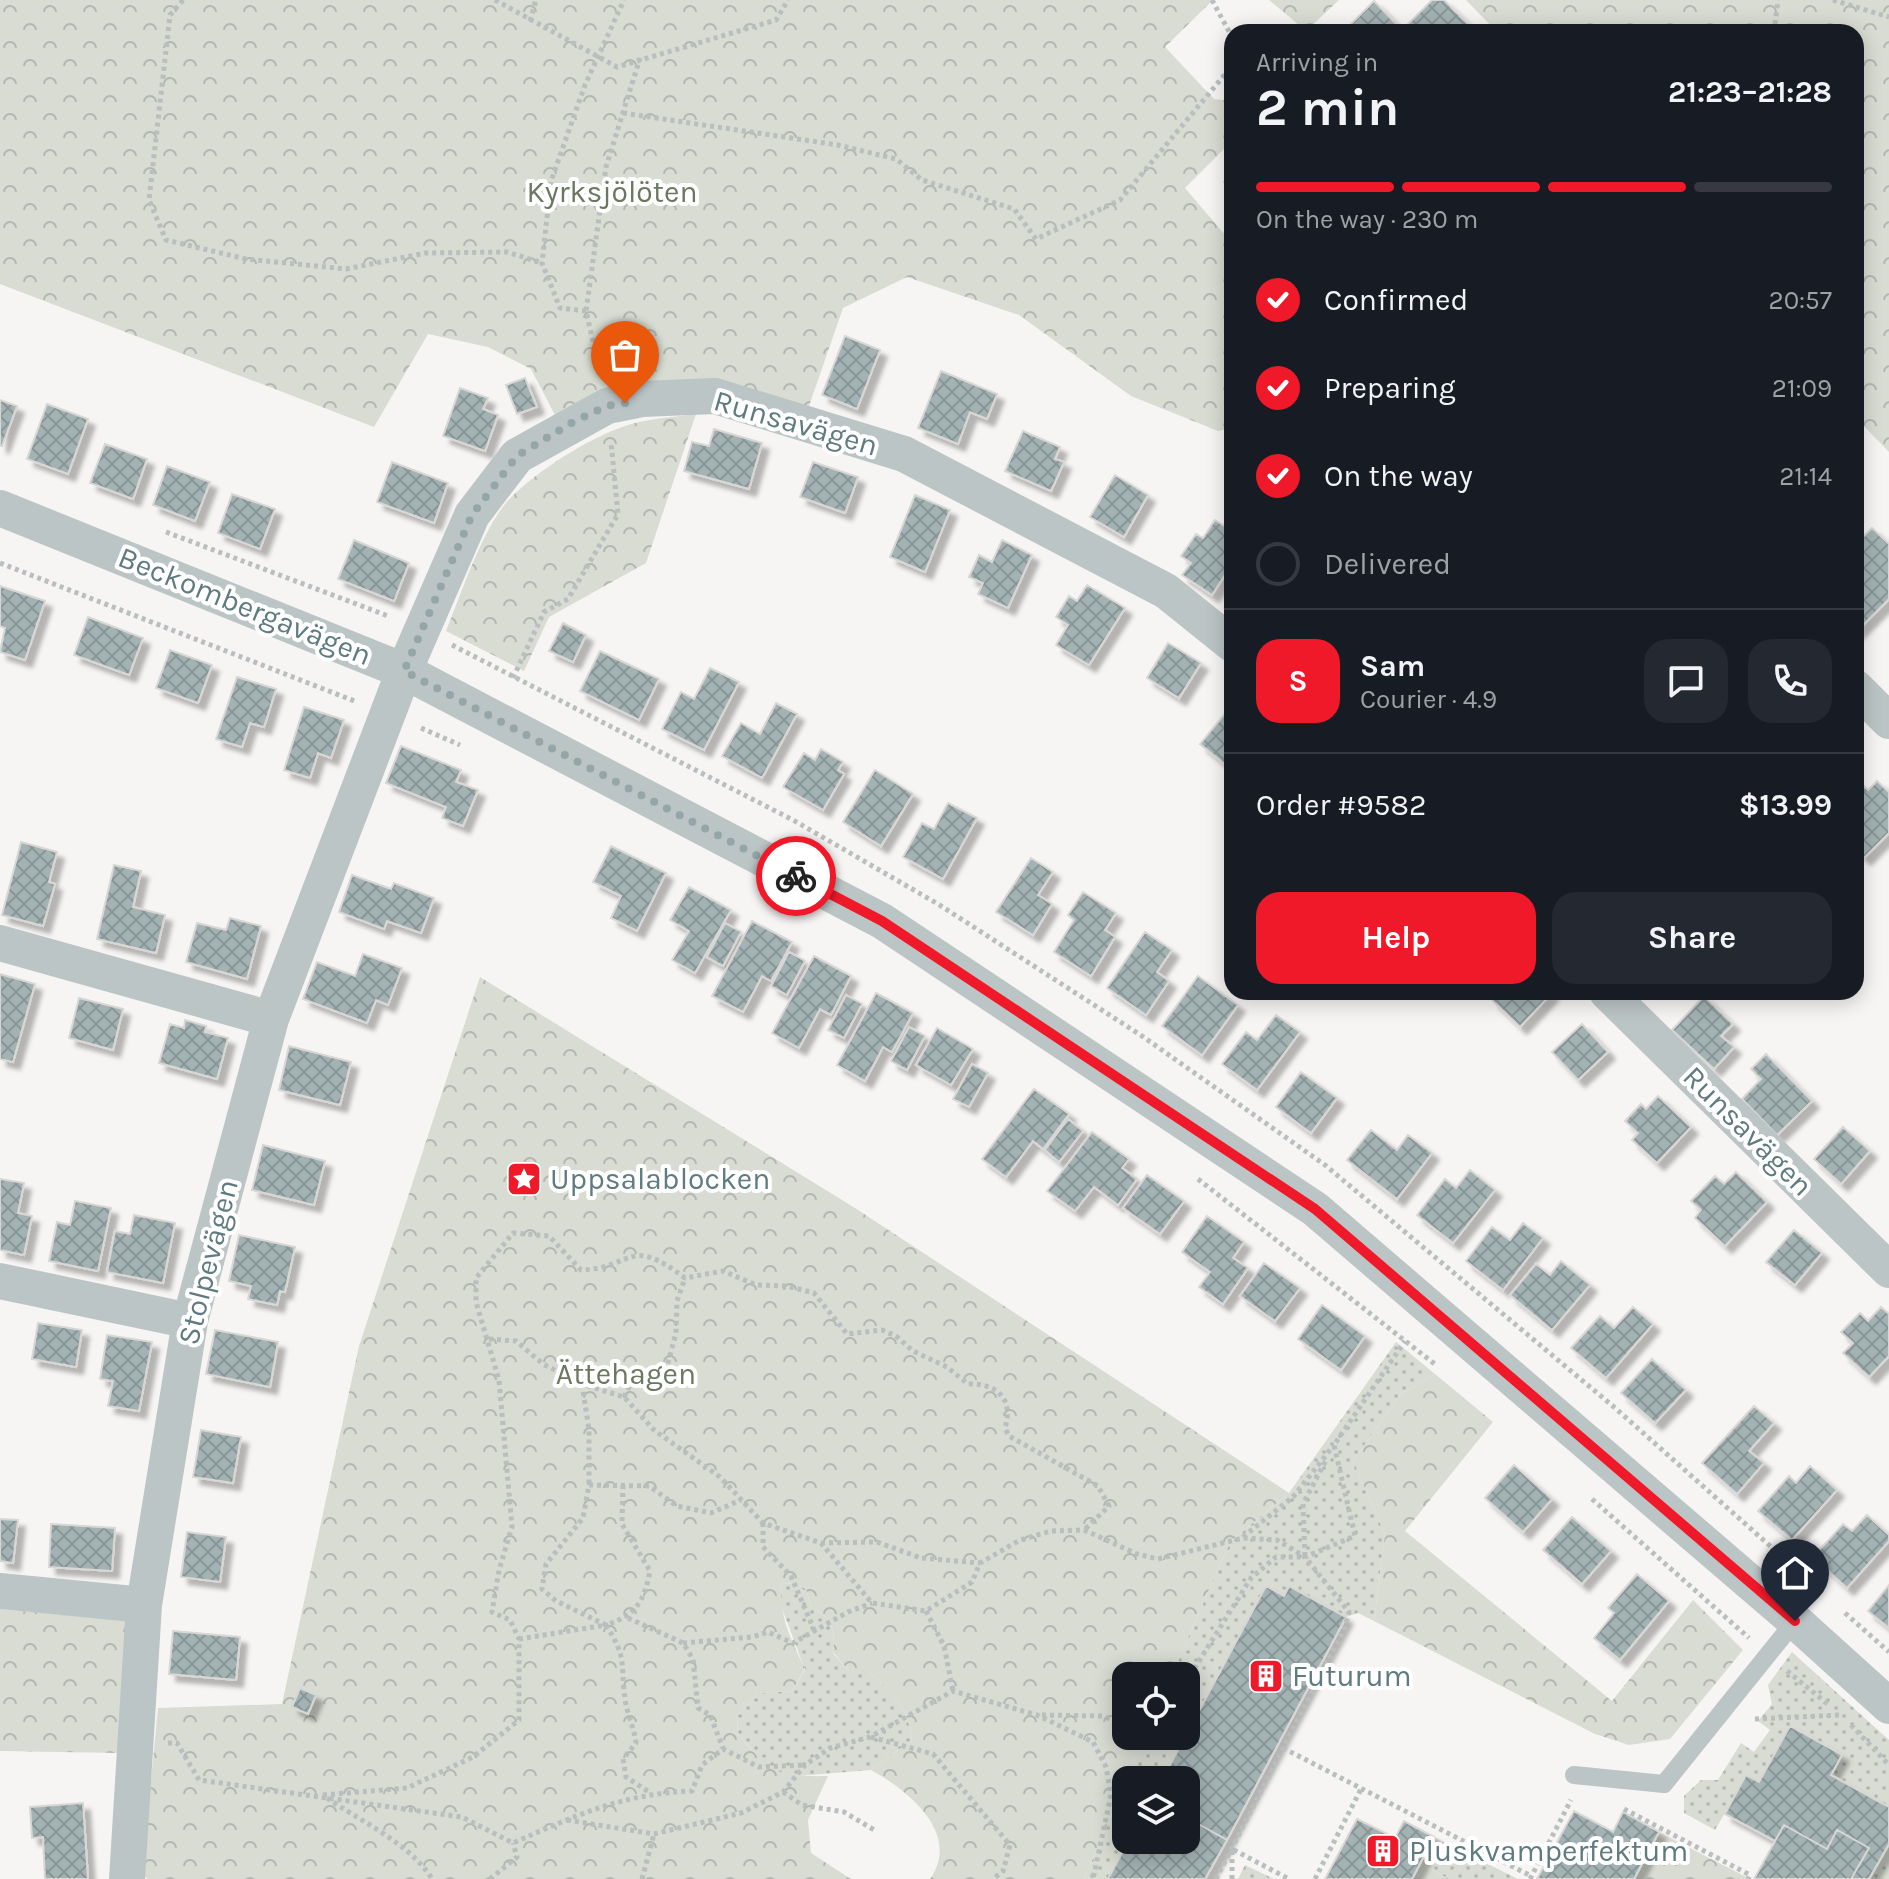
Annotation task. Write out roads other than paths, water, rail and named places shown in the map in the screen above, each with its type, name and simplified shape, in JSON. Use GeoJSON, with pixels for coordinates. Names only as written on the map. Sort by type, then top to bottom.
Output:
{"type":"FeatureCollection","features":[{"type":"Feature","properties":{"kind":"street","name":"Runsavägen"},"geometry":{"type":"LineString","coordinates":[[404,671],[472,515],[517,456],[607,406],[642,399],[715,396],[904,454],[1166,591],[1224,638]]}},
{"type":"Feature","properties":{"kind":"street","name":"Beckombergavägen"},"geometry":{"type":"LineString","coordinates":[[0,508],[404,671],[882,921],[1315,1209],[1795,1621],[1889,1706]]}},
{"type":"Feature","properties":{"kind":"street","name":"Stolpevägen"},"geometry":{"type":"LineString","coordinates":[[127,1879],[144,1605],[190,1321],[271,1019],[404,671]]}},
{"type":"Feature","properties":{"kind":"street"},"geometry":{"type":"LineString","coordinates":[[1864,696],[1889,721]]}},
{"type":"Feature","properties":{"kind":"street"},"geometry":{"type":"LineString","coordinates":[[0,943],[271,1019]]}},
{"type":"Feature","properties":{"kind":"street","name":"Runsavägen"},"geometry":{"type":"LineString","coordinates":[[1615,1000],[1889,1270]]}},
{"type":"Feature","properties":{"kind":"street"},"geometry":{"type":"LineString","coordinates":[[0,1281],[190,1321]]}},
{"type":"Feature","properties":{"kind":"street"},"geometry":{"type":"LineString","coordinates":[[0,1591],[144,1605]]}},
{"type":"Feature","properties":{"kind":"lane"},"geometry":{"type":"LineString","coordinates":[[1574,1775],[1664,1784],[1770,1657],[1795,1621]]}},
{"type":"Feature","properties":{"kind":"place","name":"Uppsalablocken"},"geometry":{"type":"Point","coordinates":[524,1179]}},
{"type":"Feature","properties":{"kind":"place","name":"Futurum"},"geometry":{"type":"Point","coordinates":[1266,1676]}},
{"type":"Feature","properties":{"kind":"place","name":"Pluskvamperfektum"},"geometry":{"type":"Point","coordinates":[1383,1851]}},
{"type":"Feature","properties":{"kind":"park label","name":"Kyrksjölöten"},"geometry":{"type":"Point","coordinates":[612,192]}},
{"type":"Feature","properties":{"kind":"park label","name":"Ättehagen"},"geometry":{"type":"Point","coordinates":[626,1374]}}]}
